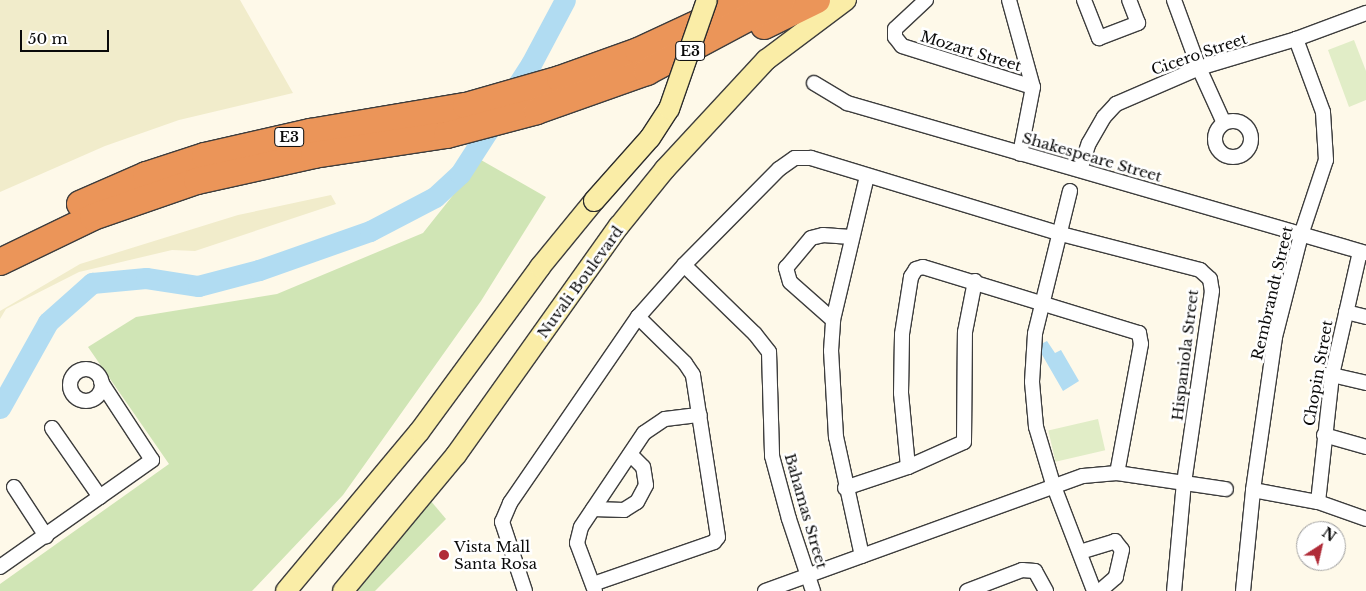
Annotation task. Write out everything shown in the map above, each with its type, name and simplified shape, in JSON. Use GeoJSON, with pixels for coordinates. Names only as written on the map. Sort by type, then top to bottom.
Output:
{"type":"FeatureCollection","features":[{"type":"Feature","properties":{"kind":"highway"},"geometry":{"type":"LineString","coordinates":[[676,34],[724,0]]}},
{"type":"Feature","properties":{"kind":"highway","name":"E3"},"geometry":{"type":"LineString","coordinates":[[0,242],[117,187],[177,165],[310,132],[466,106],[560,79],[676,34],[748,0]]}},
{"type":"Feature","properties":{"kind":"highway","name":"E3"},"geometry":{"type":"LineString","coordinates":[[0,262],[68,228],[160,191],[296,158],[447,135],[537,111],[647,72],[782,0]]}},
{"type":"Feature","properties":{"kind":"highway"},"geometry":{"type":"LineString","coordinates":[[647,72],[723,45],[817,0]]}},
{"type":"Feature","properties":{"kind":"main road"},"geometry":{"type":"LineString","coordinates":[[286,591],[419,432],[540,268],[594,201],[650,138],[666,113],[707,0]]}},
{"type":"Feature","properties":{"kind":"main road","name":"Nuvali Boulevard"},"geometry":{"type":"LineString","coordinates":[[343,591],[456,455],[620,226],[665,169],[766,60],[846,0]]}},
{"type":"Feature","properties":{"kind":"street","name":"Mozart Street"},"geometry":{"type":"LineString","coordinates":[[926,0],[895,29],[895,37],[902,46],[1033,87]]}},
{"type":"Feature","properties":{"kind":"street"},"geometry":{"type":"LineString","coordinates":[[1009,0],[1033,87],[1020,154]]}},
{"type":"Feature","properties":{"kind":"street"},"geometry":{"type":"LineString","coordinates":[[1084,0],[1099,38],[1138,23],[1134,2]]}},
{"type":"Feature","properties":{"kind":"street"},"geometry":{"type":"LineString","coordinates":[[1174,0],[1199,68],[1224,123]]}},
{"type":"Feature","properties":{"kind":"street","name":"Cicero Street"},"geometry":{"type":"LineString","coordinates":[[1080,170],[1089,143],[1104,117],[1116,104],[1199,68],[1296,40],[1366,13]]}},
{"type":"Feature","properties":{"kind":"street","name":"Rembrandt Street"},"geometry":{"type":"LineString","coordinates":[[1243,591],[1253,490],[1275,337],[1301,235],[1326,160],[1323,112],[1296,40]]}},
{"type":"Feature","properties":{"kind":"street","name":"Shakespeare Street"},"geometry":{"type":"LineString","coordinates":[[814,83],[847,104],[1363,253]]}},
{"type":"Feature","properties":{"kind":"street"},"geometry":{"type":"LineString","coordinates":[[525,591],[502,522],[510,503],[638,317],[684,265],[779,169],[795,158],[811,158],[1061,234]]}},
{"type":"Feature","properties":{"kind":"street"},"geometry":{"type":"LineString","coordinates":[[862,556],[845,488],[833,389],[833,320],[851,237],[867,176]]}},
{"type":"Feature","properties":{"kind":"street"},"geometry":{"type":"LineString","coordinates":[[1070,191],[1035,334],[1032,382],[1036,427],[1052,484],[1094,591]]}},
{"type":"Feature","properties":{"kind":"street","name":"Hispaniola Street"},"geometry":{"type":"LineString","coordinates":[[1061,234],[1200,270],[1210,279],[1212,291],[1184,482],[1174,591]]}},
{"type":"Feature","properties":{"kind":"street"},"geometry":{"type":"LineString","coordinates":[[833,320],[790,282],[786,268],[811,238],[823,235],[851,237]]}},
{"type":"Feature","properties":{"kind":"street","name":"Chopin Street"},"geometry":{"type":"LineString","coordinates":[[1318,502],[1332,375],[1346,312],[1363,253]]}},
{"type":"Feature","properties":{"kind":"street","name":"Bahamas Street"},"geometry":{"type":"LineString","coordinates":[[684,265],[755,334],[769,352],[772,456],[813,591]]}},
{"type":"Feature","properties":{"kind":"street"},"geometry":{"type":"LineString","coordinates":[[908,467],[901,383],[902,334],[911,277],[916,269],[923,266],[1139,333],[1142,344],[1117,473]]}},
{"type":"Feature","properties":{"kind":"street"},"geometry":{"type":"LineString","coordinates":[[845,488],[908,467],[964,442],[965,332],[975,282]]}},
{"type":"Feature","properties":{"kind":"street"},"geometry":{"type":"LineString","coordinates":[[1346,312],[1366,317]]}},
{"type":"Feature","properties":{"kind":"street"},"geometry":{"type":"LineString","coordinates":[[638,317],[685,362],[693,375],[700,415],[718,537],[714,542],[594,587],[577,543],[581,526],[630,454],[654,424],[700,415]]}},
{"type":"Feature","properties":{"kind":"street"},"geometry":{"type":"LineString","coordinates":[[1332,375],[1366,383]]}},
{"type":"Feature","properties":{"kind":"street"},"geometry":{"type":"LineString","coordinates":[[0,567],[152,460],[101,382]]}},
{"type":"Feature","properties":{"kind":"street"},"geometry":{"type":"LineString","coordinates":[[52,428],[100,497]]}},
{"type":"Feature","properties":{"kind":"street"},"geometry":{"type":"LineString","coordinates":[[1324,435],[1366,447]]}},
{"type":"Feature","properties":{"kind":"street"},"geometry":{"type":"LineString","coordinates":[[593,509],[624,510],[637,502],[646,484],[643,467],[630,454]]}},
{"type":"Feature","properties":{"kind":"street"},"geometry":{"type":"LineString","coordinates":[[766,591],[1052,484],[1083,476],[1117,473],[1226,489]]}},
{"type":"Feature","properties":{"kind":"street"},"geometry":{"type":"LineString","coordinates":[[14,487],[46,536]]}},
{"type":"Feature","properties":{"kind":"street"},"geometry":{"type":"LineString","coordinates":[[1253,490],[1318,502],[1366,519]]}},
{"type":"Feature","properties":{"kind":"street"},"geometry":{"type":"LineString","coordinates":[[1080,552],[1115,541],[1122,550],[1116,577],[1100,591]]}},
{"type":"Feature","properties":{"kind":"street"},"geometry":{"type":"LineString","coordinates":[[967,591],[1022,570],[1035,572],[1046,591]]}},
{"type":"Feature","properties":{"kind":"shaded area"},"geometry":{"type":"Polygon","coordinates":[[[0,0],[240,0],[293,93],[179,120],[105,146],[0,192],[0,0]]]}},
{"type":"Feature","properties":{"kind":"shaded area"},"geometry":{"type":"Polygon","coordinates":[[[331,195],[336,204],[195,251],[172,250],[79,272],[6,309],[0,319],[0,311],[80,264],[238,215],[331,195]]]}},
{"type":"Feature","properties":{"kind":"green space"},"geometry":{"type":"Polygon","coordinates":[[[1354,40],[1366,71],[1366,100],[1349,107],[1328,50],[1354,40]]]}},
{"type":"Feature","properties":{"kind":"green space"},"geometry":{"type":"Polygon","coordinates":[[[481,160],[546,197],[481,301],[343,495],[252,591],[0,591],[0,584],[169,464],[88,347],[136,317],[277,294],[423,233],[481,160]]]}},
{"type":"Feature","properties":{"kind":"green space"},"geometry":{"type":"Polygon","coordinates":[[[1098,419],[1105,450],[1056,462],[1048,430],[1098,419]]]}},
{"type":"Feature","properties":{"kind":"green space"},"geometry":{"type":"Polygon","coordinates":[[[430,500],[446,519],[375,591],[353,591],[430,500]]]}},
{"type":"Feature","properties":{"kind":"water"},"geometry":{"type":"Polygon","coordinates":[[[1047,341],[1055,353],[1061,350],[1079,381],[1063,391],[1037,346],[1047,341]]]}},
{"type":"Feature","properties":{"kind":"waterway"},"geometry":{"type":"LineString","coordinates":[[0,408],[48,322],[92,283],[146,278],[198,286],[259,270],[370,231],[435,197],[460,174],[531,64],[565,0]]}},
{"type":"Feature","properties":{"kind":"place","name":"Vista Mall Santa Rosa"},"geometry":{"type":"Point","coordinates":[444,555]}}]}
